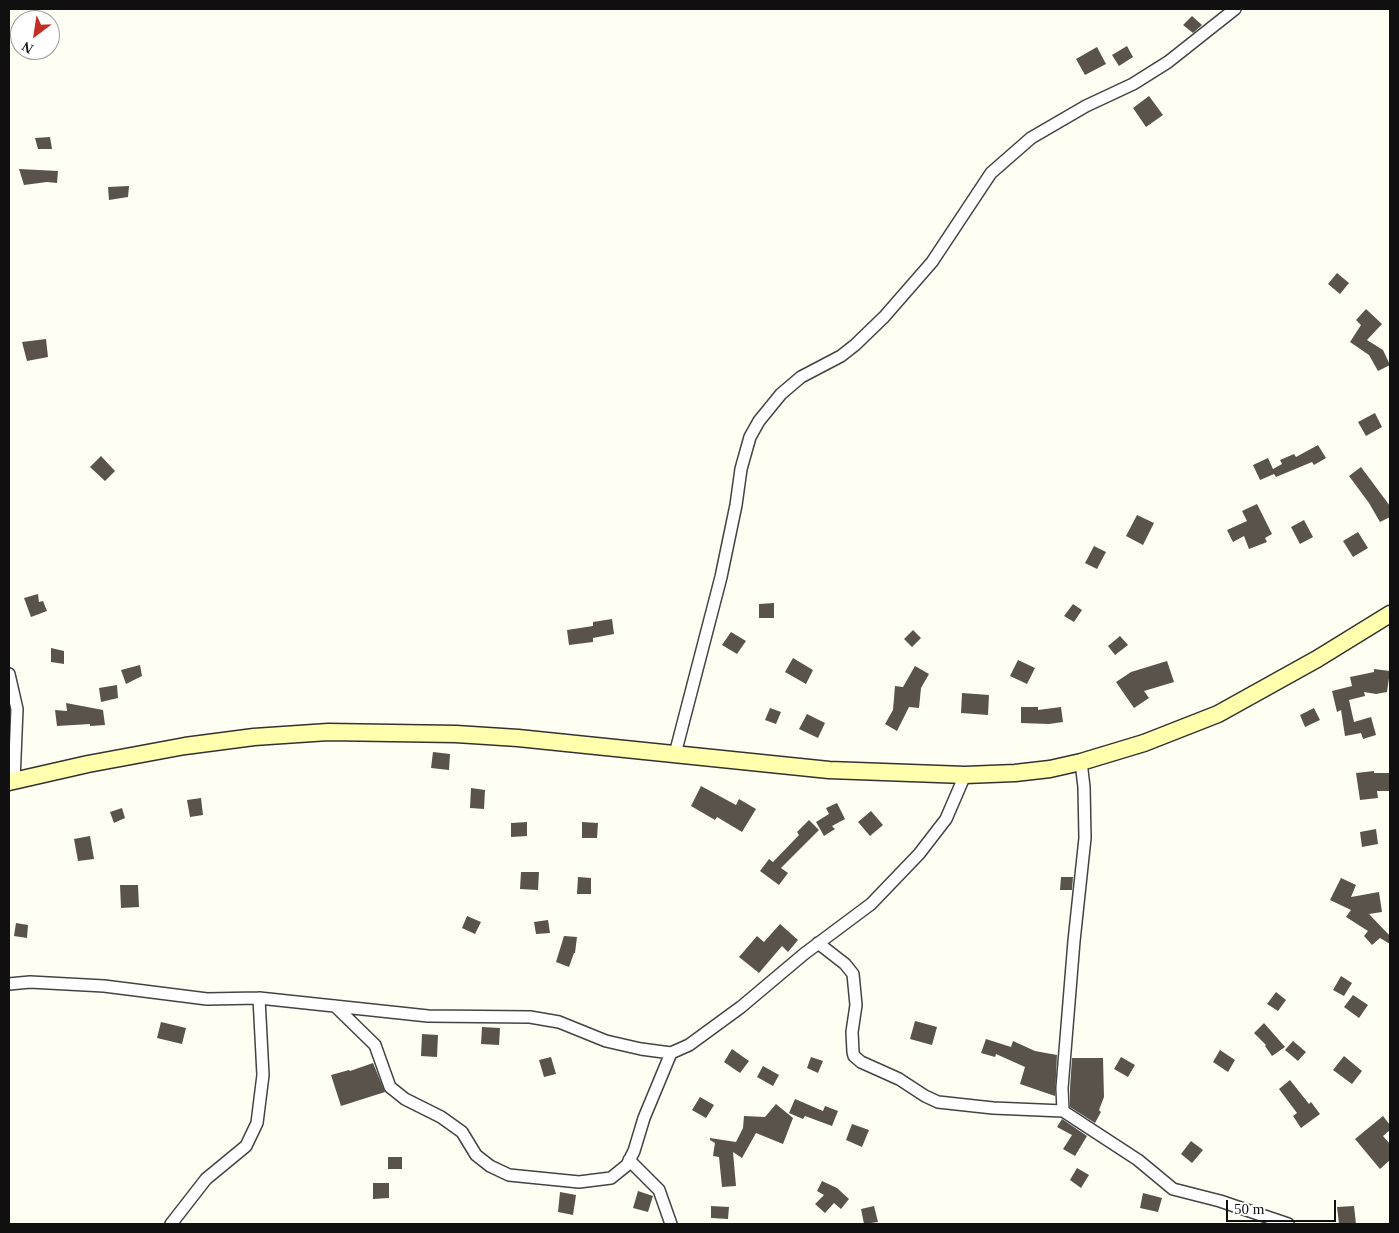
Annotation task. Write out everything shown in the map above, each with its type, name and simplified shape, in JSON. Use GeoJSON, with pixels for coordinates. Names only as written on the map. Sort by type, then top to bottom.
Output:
{"type":"FeatureCollection","features":[{"type":"Feature","properties":{"kind":"main road"},"geometry":{"type":"LineString","coordinates":[[11,782],[88,764],[185,746],[254,737],[328,732],[456,734],[829,770],[965,774],[1015,773],[1050,769],[1081,762],[1144,743],[1218,714],[1317,659],[1390,614]]}},
{"type":"Feature","properties":{"kind":"street"},"geometry":{"type":"LineString","coordinates":[[675,754],[721,577],[736,505],[740,469],[750,438],[759,420],[782,394],[801,377],[842,356],[896,304],[932,262],[991,173],[1031,138],[1086,106],[1133,84],[1168,62],[1235,9]]}},
{"type":"Feature","properties":{"kind":"street"},"geometry":{"type":"LineString","coordinates":[[9,674],[17,709],[11,782]]}},
{"type":"Feature","properties":{"kind":"street"},"geometry":{"type":"LineString","coordinates":[[1063,1111],[1062,1088],[1074,941],[1085,838],[1084,787],[1081,762]]}},
{"type":"Feature","properties":{"kind":"street"},"geometry":{"type":"LineString","coordinates":[[9,984],[30,982],[104,986],[207,999],[260,998],[428,1016],[530,1017],[559,1022],[606,1041],[641,1049],[671,1053],[689,1045],[741,1007],[818,943],[871,904],[919,854],[946,818],[965,774]]}},
{"type":"Feature","properties":{"kind":"street"},"geometry":{"type":"LineString","coordinates":[[818,943],[845,964],[853,974],[856,1005],[852,1043],[854,1056],[857,1060],[899,1079],[924,1096],[938,1102],[993,1108],[1063,1111],[1138,1160],[1174,1189],[1220,1201],[1288,1224]]}},
{"type":"Feature","properties":{"kind":"street"},"geometry":{"type":"LineString","coordinates":[[171,1224],[206,1179],[246,1146],[257,1123],[263,1075],[260,998]]}},
{"type":"Feature","properties":{"kind":"street"},"geometry":{"type":"LineString","coordinates":[[335,1006],[376,1045],[390,1087],[405,1099],[441,1117],[462,1132],[476,1155],[490,1166],[509,1175],[579,1182],[611,1178],[627,1165],[630,1160],[644,1118],[671,1053]]}},
{"type":"Feature","properties":{"kind":"street"},"geometry":{"type":"LineString","coordinates":[[630,1160],[659,1190],[671,1224]]}},
{"type":"Feature","properties":{"kind":"building"},"geometry":{"type":"Polygon","coordinates":[[[1192,16],[1202,25],[1193,33],[1183,25],[1192,16]]]}},
{"type":"Feature","properties":{"kind":"building"},"geometry":{"type":"Polygon","coordinates":[[[1127,46],[1133,57],[1119,66],[1112,55],[1127,46]]]}},
{"type":"Feature","properties":{"kind":"building"},"geometry":{"type":"Polygon","coordinates":[[[1097,47],[1106,64],[1085,75],[1076,59],[1097,47]]]}},
{"type":"Feature","properties":{"kind":"building"},"geometry":{"type":"Polygon","coordinates":[[[1149,96],[1163,115],[1146,127],[1133,108],[1149,96]]]}},
{"type":"Feature","properties":{"kind":"building"},"geometry":{"type":"Polygon","coordinates":[[[50,137],[52,149],[38,149],[35,138],[50,137]]]}},
{"type":"Feature","properties":{"kind":"building"},"geometry":{"type":"Polygon","coordinates":[[[19,169],[58,171],[57,183],[47,182],[24,185],[19,169]]]}},
{"type":"Feature","properties":{"kind":"building"},"geometry":{"type":"Polygon","coordinates":[[[129,186],[128,197],[109,200],[108,187],[129,186]]]}},
{"type":"Feature","properties":{"kind":"building"},"geometry":{"type":"Polygon","coordinates":[[[1337,273],[1349,283],[1340,294],[1328,284],[1337,273]]]}},
{"type":"Feature","properties":{"kind":"building"},"geometry":{"type":"Polygon","coordinates":[[[1366,309],[1382,324],[1367,340],[1383,350],[1390,365],[1378,371],[1369,355],[1350,342],[1361,325],[1356,320],[1366,309]]]}},
{"type":"Feature","properties":{"kind":"building"},"geometry":{"type":"Polygon","coordinates":[[[46,339],[48,357],[27,361],[22,342],[46,339]]]}},
{"type":"Feature","properties":{"kind":"building"},"geometry":{"type":"Polygon","coordinates":[[[1375,413],[1382,427],[1366,436],[1358,422],[1375,413]]]}},
{"type":"Feature","properties":{"kind":"building"},"geometry":{"type":"Polygon","coordinates":[[[1318,445],[1326,458],[1314,465],[1312,462],[1276,477],[1274,474],[1260,480],[1253,465],[1268,458],[1273,469],[1282,464],[1280,460],[1294,454],[1296,457],[1318,445]]]}},
{"type":"Feature","properties":{"kind":"building"},"geometry":{"type":"Polygon","coordinates":[[[101,456],[115,471],[105,481],[90,467],[101,456]]]}},
{"type":"Feature","properties":{"kind":"building"},"geometry":{"type":"Polygon","coordinates":[[[1361,467],[1390,506],[1390,517],[1380,522],[1349,476],[1361,467]]]}},
{"type":"Feature","properties":{"kind":"building"},"geometry":{"type":"Polygon","coordinates":[[[1257,504],[1272,534],[1265,538],[1267,542],[1249,549],[1244,536],[1233,542],[1227,530],[1247,521],[1242,511],[1257,504]]]}},
{"type":"Feature","properties":{"kind":"building"},"geometry":{"type":"Polygon","coordinates":[[[1137,515],[1154,523],[1143,545],[1126,536],[1137,515]]]}},
{"type":"Feature","properties":{"kind":"building"},"geometry":{"type":"Polygon","coordinates":[[[1304,520],[1313,537],[1300,544],[1291,527],[1304,520]]]}},
{"type":"Feature","properties":{"kind":"building"},"geometry":{"type":"Polygon","coordinates":[[[1358,532],[1368,548],[1353,557],[1343,541],[1358,532]]]}},
{"type":"Feature","properties":{"kind":"building"},"geometry":{"type":"Polygon","coordinates":[[[1094,546],[1106,552],[1097,569],[1085,563],[1094,546]]]}},
{"type":"Feature","properties":{"kind":"building"},"geometry":{"type":"Polygon","coordinates":[[[38,594],[39,602],[43,601],[47,611],[31,617],[24,598],[38,594]]]}},
{"type":"Feature","properties":{"kind":"building"},"geometry":{"type":"Polygon","coordinates":[[[774,603],[774,618],[759,618],[759,604],[774,603]]]}},
{"type":"Feature","properties":{"kind":"building"},"geometry":{"type":"Polygon","coordinates":[[[1073,604],[1082,610],[1074,622],[1064,616],[1073,604]]]}},
{"type":"Feature","properties":{"kind":"building"},"geometry":{"type":"Polygon","coordinates":[[[612,619],[614,634],[593,638],[593,642],[569,645],[567,630],[593,626],[593,622],[612,619]]]}},
{"type":"Feature","properties":{"kind":"building"},"geometry":{"type":"Polygon","coordinates":[[[913,630],[921,638],[912,647],[904,639],[913,630]]]}},
{"type":"Feature","properties":{"kind":"building"},"geometry":{"type":"Polygon","coordinates":[[[731,632],[746,641],[737,654],[722,645],[731,632]]]}},
{"type":"Feature","properties":{"kind":"building"},"geometry":{"type":"Polygon","coordinates":[[[1120,636],[1128,645],[1115,655],[1108,646],[1120,636]]]}},
{"type":"Feature","properties":{"kind":"building"},"geometry":{"type":"Polygon","coordinates":[[[51,648],[64,651],[64,664],[51,662],[51,648]]]}},
{"type":"Feature","properties":{"kind":"building"},"geometry":{"type":"Polygon","coordinates":[[[793,658],[813,670],[806,684],[785,672],[793,658]]]}},
{"type":"Feature","properties":{"kind":"building"},"geometry":{"type":"Polygon","coordinates":[[[1018,660],[1035,668],[1027,684],[1010,676],[1018,660]]]}},
{"type":"Feature","properties":{"kind":"building"},"geometry":{"type":"Polygon","coordinates":[[[1167,661],[1174,682],[1144,691],[1149,698],[1134,708],[1116,682],[1131,672],[1167,661]]]}},
{"type":"Feature","properties":{"kind":"building"},"geometry":{"type":"Polygon","coordinates":[[[140,665],[142,676],[126,684],[121,670],[140,665]]]}},
{"type":"Feature","properties":{"kind":"building"},"geometry":{"type":"Polygon","coordinates":[[[915,666],[929,674],[921,688],[919,708],[909,707],[897,731],[885,724],[893,710],[895,686],[903,687],[915,666]]]}},
{"type":"Feature","properties":{"kind":"building"},"geometry":{"type":"Polygon","coordinates":[[[1374,669],[1390,671],[1387,692],[1376,694],[1364,692],[1365,696],[1349,700],[1354,722],[1371,717],[1376,735],[1363,739],[1361,733],[1345,736],[1341,710],[1337,712],[1332,691],[1352,686],[1350,677],[1374,672],[1374,669]]]}},
{"type":"Feature","properties":{"kind":"building"},"geometry":{"type":"Polygon","coordinates":[[[117,685],[118,698],[101,702],[99,688],[117,685]]]}},
{"type":"Feature","properties":{"kind":"building"},"geometry":{"type":"Polygon","coordinates":[[[962,693],[989,695],[988,715],[961,713],[962,693]]]}},
{"type":"Feature","properties":{"kind":"building"},"geometry":{"type":"Polygon","coordinates":[[[66,703],[103,710],[105,725],[57,726],[55,710],[67,711],[66,703]]]}},
{"type":"Feature","properties":{"kind":"building"},"geometry":{"type":"Polygon","coordinates":[[[1021,707],[1038,707],[1038,710],[1061,707],[1063,722],[1049,724],[1021,723],[1021,707]]]}},
{"type":"Feature","properties":{"kind":"building"},"geometry":{"type":"Polygon","coordinates":[[[770,708],[781,712],[776,724],[765,720],[770,708]]]}},
{"type":"Feature","properties":{"kind":"building"},"geometry":{"type":"Polygon","coordinates":[[[1314,708],[1320,720],[1305,727],[1300,715],[1314,708]]]}},
{"type":"Feature","properties":{"kind":"building"},"geometry":{"type":"Polygon","coordinates":[[[807,714],[825,723],[818,738],[799,729],[807,714]]]}},
{"type":"Feature","properties":{"kind":"building"},"geometry":{"type":"Polygon","coordinates":[[[433,752],[450,754],[449,770],[431,768],[433,752]]]}},
{"type":"Feature","properties":{"kind":"building"},"geometry":{"type":"Polygon","coordinates":[[[1374,771],[1374,773],[1390,773],[1390,791],[1377,791],[1378,798],[1360,800],[1356,773],[1374,771]]]}},
{"type":"Feature","properties":{"kind":"building"},"geometry":{"type":"Polygon","coordinates":[[[701,786],[736,805],[739,799],[756,809],[742,832],[717,817],[715,820],[691,806],[701,786]]]}},
{"type":"Feature","properties":{"kind":"building"},"geometry":{"type":"Polygon","coordinates":[[[471,788],[485,790],[484,809],[470,808],[471,788]]]}},
{"type":"Feature","properties":{"kind":"building"},"geometry":{"type":"Polygon","coordinates":[[[201,798],[203,815],[190,817],[187,800],[201,798]]]}},
{"type":"Feature","properties":{"kind":"building"},"geometry":{"type":"Polygon","coordinates":[[[837,803],[845,819],[832,826],[835,829],[824,836],[816,822],[829,814],[826,808],[837,803]]]}},
{"type":"Feature","properties":{"kind":"building"},"geometry":{"type":"Polygon","coordinates":[[[122,808],[125,818],[114,823],[110,812],[122,808]]]}},
{"type":"Feature","properties":{"kind":"building"},"geometry":{"type":"Polygon","coordinates":[[[871,811],[883,825],[870,836],[858,822],[871,811]]]}},
{"type":"Feature","properties":{"kind":"building"},"geometry":{"type":"Polygon","coordinates":[[[809,820],[819,830],[781,868],[788,873],[779,885],[760,871],[769,859],[773,862],[799,835],[797,832],[809,820]]]}},
{"type":"Feature","properties":{"kind":"building"},"geometry":{"type":"Polygon","coordinates":[[[527,822],[527,836],[511,837],[511,823],[527,822]]]}},
{"type":"Feature","properties":{"kind":"building"},"geometry":{"type":"Polygon","coordinates":[[[582,822],[598,823],[597,838],[582,838],[582,822]]]}},
{"type":"Feature","properties":{"kind":"building"},"geometry":{"type":"Polygon","coordinates":[[[1376,829],[1378,844],[1362,847],[1360,832],[1376,829]]]}},
{"type":"Feature","properties":{"kind":"building"},"geometry":{"type":"Polygon","coordinates":[[[90,836],[94,859],[78,861],[74,839],[90,836]]]}},
{"type":"Feature","properties":{"kind":"building"},"geometry":{"type":"Polygon","coordinates":[[[521,872],[539,872],[538,890],[520,889],[521,872]]]}},
{"type":"Feature","properties":{"kind":"building"},"geometry":{"type":"Polygon","coordinates":[[[578,877],[591,878],[591,894],[577,894],[578,877]]]}},
{"type":"Feature","properties":{"kind":"building"},"geometry":{"type":"Polygon","coordinates":[[[1061,877],[1073,877],[1072,890],[1060,890],[1061,877]]]}},
{"type":"Feature","properties":{"kind":"building"},"geometry":{"type":"Polygon","coordinates":[[[1341,878],[1356,885],[1351,897],[1379,892],[1382,912],[1369,914],[1390,936],[1390,944],[1380,938],[1372,945],[1364,936],[1368,931],[1346,917],[1351,910],[1330,900],[1341,878]]]}},
{"type":"Feature","properties":{"kind":"building"},"geometry":{"type":"Polygon","coordinates":[[[120,885],[138,885],[139,907],[121,908],[120,885]]]}},
{"type":"Feature","properties":{"kind":"building"},"geometry":{"type":"Polygon","coordinates":[[[467,916],[481,922],[475,934],[462,928],[467,916]]]}},
{"type":"Feature","properties":{"kind":"building"},"geometry":{"type":"Polygon","coordinates":[[[548,920],[550,933],[536,934],[534,922],[548,920]]]}},
{"type":"Feature","properties":{"kind":"building"},"geometry":{"type":"Polygon","coordinates":[[[16,923],[28,925],[27,938],[14,936],[16,923]]]}},
{"type":"Feature","properties":{"kind":"building"},"geometry":{"type":"Polygon","coordinates":[[[780,924],[798,940],[788,952],[782,946],[759,973],[739,957],[757,936],[764,942],[780,924]]]}},
{"type":"Feature","properties":{"kind":"building"},"geometry":{"type":"Polygon","coordinates":[[[564,936],[577,937],[575,953],[569,967],[556,962],[564,936]]]}},
{"type":"Feature","properties":{"kind":"building"},"geometry":{"type":"Polygon","coordinates":[[[1341,976],[1352,983],[1344,996],[1333,990],[1341,976]]]}},
{"type":"Feature","properties":{"kind":"building"},"geometry":{"type":"Polygon","coordinates":[[[1276,992],[1286,1000],[1278,1011],[1267,1004],[1276,992]]]}},
{"type":"Feature","properties":{"kind":"building"},"geometry":{"type":"Polygon","coordinates":[[[1353,995],[1368,1005],[1359,1018],[1344,1007],[1353,995]]]}},
{"type":"Feature","properties":{"kind":"building"},"geometry":{"type":"Polygon","coordinates":[[[915,1021],[937,1027],[932,1045],[910,1039],[915,1021]]]}},
{"type":"Feature","properties":{"kind":"building"},"geometry":{"type":"Polygon","coordinates":[[[161,1022],[186,1028],[182,1044],[157,1038],[161,1022]]]}},
{"type":"Feature","properties":{"kind":"building"},"geometry":{"type":"Polygon","coordinates":[[[1264,1023],[1285,1047],[1272,1056],[1266,1045],[1254,1033],[1264,1023]]]}},
{"type":"Feature","properties":{"kind":"building"},"geometry":{"type":"Polygon","coordinates":[[[482,1027],[500,1028],[499,1045],[481,1044],[482,1027]]]}},
{"type":"Feature","properties":{"kind":"building"},"geometry":{"type":"Polygon","coordinates":[[[422,1034],[438,1035],[437,1057],[421,1056],[422,1034]]]}},
{"type":"Feature","properties":{"kind":"building"},"geometry":{"type":"Polygon","coordinates":[[[986,1039],[1011,1047],[1013,1041],[1035,1051],[1057,1055],[1055,1096],[1020,1084],[1025,1067],[996,1054],[995,1057],[981,1053],[986,1039]]]}},
{"type":"Feature","properties":{"kind":"building"},"geometry":{"type":"Polygon","coordinates":[[[1293,1041],[1306,1052],[1298,1061],[1285,1050],[1293,1041]]]}},
{"type":"Feature","properties":{"kind":"building"},"geometry":{"type":"Polygon","coordinates":[[[732,1049],[749,1061],[740,1073],[724,1062],[732,1049]]]}},
{"type":"Feature","properties":{"kind":"building"},"geometry":{"type":"Polygon","coordinates":[[[1220,1050],[1235,1060],[1228,1072],[1213,1062],[1220,1050]]]}},
{"type":"Feature","properties":{"kind":"building"},"geometry":{"type":"Polygon","coordinates":[[[1344,1056],[1362,1071],[1352,1084],[1333,1070],[1344,1056]]]}},
{"type":"Feature","properties":{"kind":"building"},"geometry":{"type":"Polygon","coordinates":[[[551,1057],[556,1074],[544,1077],[539,1060],[551,1057]]]}},
{"type":"Feature","properties":{"kind":"building"},"geometry":{"type":"Polygon","coordinates":[[[811,1057],[823,1061],[818,1073],[807,1068],[811,1057]]]}},
{"type":"Feature","properties":{"kind":"building"},"geometry":{"type":"Polygon","coordinates":[[[1121,1057],[1135,1065],[1128,1077],[1114,1069],[1121,1057]]]}},
{"type":"Feature","properties":{"kind":"building"},"geometry":{"type":"Polygon","coordinates":[[[1072,1058],[1103,1058],[1104,1097],[1099,1110],[1101,1112],[1095,1123],[1070,1107],[1072,1058]]]}},
{"type":"Feature","properties":{"kind":"building"},"geometry":{"type":"Polygon","coordinates":[[[373,1063],[385,1092],[341,1106],[331,1075],[373,1063]]]}},
{"type":"Feature","properties":{"kind":"building"},"geometry":{"type":"Polygon","coordinates":[[[763,1066],[779,1075],[773,1086],[757,1077],[763,1066]]]}},
{"type":"Feature","properties":{"kind":"building"},"geometry":{"type":"Polygon","coordinates":[[[1290,1080],[1309,1104],[1311,1102],[1320,1114],[1301,1128],[1293,1116],[1297,1113],[1279,1089],[1290,1080]]]}},
{"type":"Feature","properties":{"kind":"building"},"geometry":{"type":"Polygon","coordinates":[[[700,1097],[714,1105],[706,1118],[692,1110],[700,1097]]]}},
{"type":"Feature","properties":{"kind":"building"},"geometry":{"type":"Polygon","coordinates":[[[795,1099],[823,1111],[825,1106],[838,1111],[832,1126],[805,1116],[803,1119],[789,1113],[795,1099]]]}},
{"type":"Feature","properties":{"kind":"building"},"geometry":{"type":"Polygon","coordinates":[[[776,1104],[793,1118],[783,1144],[756,1133],[742,1158],[733,1152],[736,1186],[722,1187],[719,1157],[713,1156],[715,1143],[710,1138],[736,1142],[743,1128],[744,1116],[765,1117],[776,1104]]]}},
{"type":"Feature","properties":{"kind":"building"},"geometry":{"type":"Polygon","coordinates":[[[1383,1116],[1390,1125],[1390,1130],[1383,1136],[1390,1144],[1390,1160],[1380,1169],[1355,1139],[1383,1116]]]}},
{"type":"Feature","properties":{"kind":"building"},"geometry":{"type":"Polygon","coordinates":[[[1062,1119],[1087,1136],[1075,1156],[1063,1149],[1072,1135],[1057,1127],[1062,1119]]]}},
{"type":"Feature","properties":{"kind":"building"},"geometry":{"type":"Polygon","coordinates":[[[852,1124],[869,1130],[862,1147],[846,1140],[852,1124]]]}},
{"type":"Feature","properties":{"kind":"building"},"geometry":{"type":"Polygon","coordinates":[[[1191,1141],[1203,1150],[1192,1163],[1181,1154],[1191,1141]]]}},
{"type":"Feature","properties":{"kind":"building"},"geometry":{"type":"Polygon","coordinates":[[[388,1157],[402,1157],[402,1169],[388,1169],[388,1157]]]}},
{"type":"Feature","properties":{"kind":"building"},"geometry":{"type":"Polygon","coordinates":[[[1077,1168],[1089,1175],[1081,1188],[1070,1180],[1077,1168]]]}},
{"type":"Feature","properties":{"kind":"building"},"geometry":{"type":"Polygon","coordinates":[[[822,1181],[837,1188],[849,1199],[841,1209],[834,1203],[825,1213],[815,1204],[824,1195],[817,1191],[822,1181]]]}},
{"type":"Feature","properties":{"kind":"building"},"geometry":{"type":"Polygon","coordinates":[[[373,1183],[389,1183],[389,1198],[373,1199],[373,1183]]]}},
{"type":"Feature","properties":{"kind":"building"},"geometry":{"type":"Polygon","coordinates":[[[638,1191],[653,1196],[648,1212],[633,1208],[638,1191]]]}},
{"type":"Feature","properties":{"kind":"building"},"geometry":{"type":"Polygon","coordinates":[[[560,1192],[576,1195],[573,1215],[558,1212],[560,1192]]]}},
{"type":"Feature","properties":{"kind":"building"},"geometry":{"type":"Polygon","coordinates":[[[1143,1193],[1162,1198],[1158,1212],[1140,1208],[1143,1193]]]}},
{"type":"Feature","properties":{"kind":"building"},"geometry":{"type":"Polygon","coordinates":[[[711,1206],[729,1207],[728,1219],[711,1218],[711,1206]]]}},
{"type":"Feature","properties":{"kind":"building"},"geometry":{"type":"Polygon","coordinates":[[[874,1206],[878,1222],[864,1224],[861,1209],[874,1206]]]}},
{"type":"Feature","properties":{"kind":"building"},"geometry":{"type":"Polygon","coordinates":[[[1354,1206],[1356,1224],[1339,1224],[1337,1207],[1354,1206]]]}}]}
